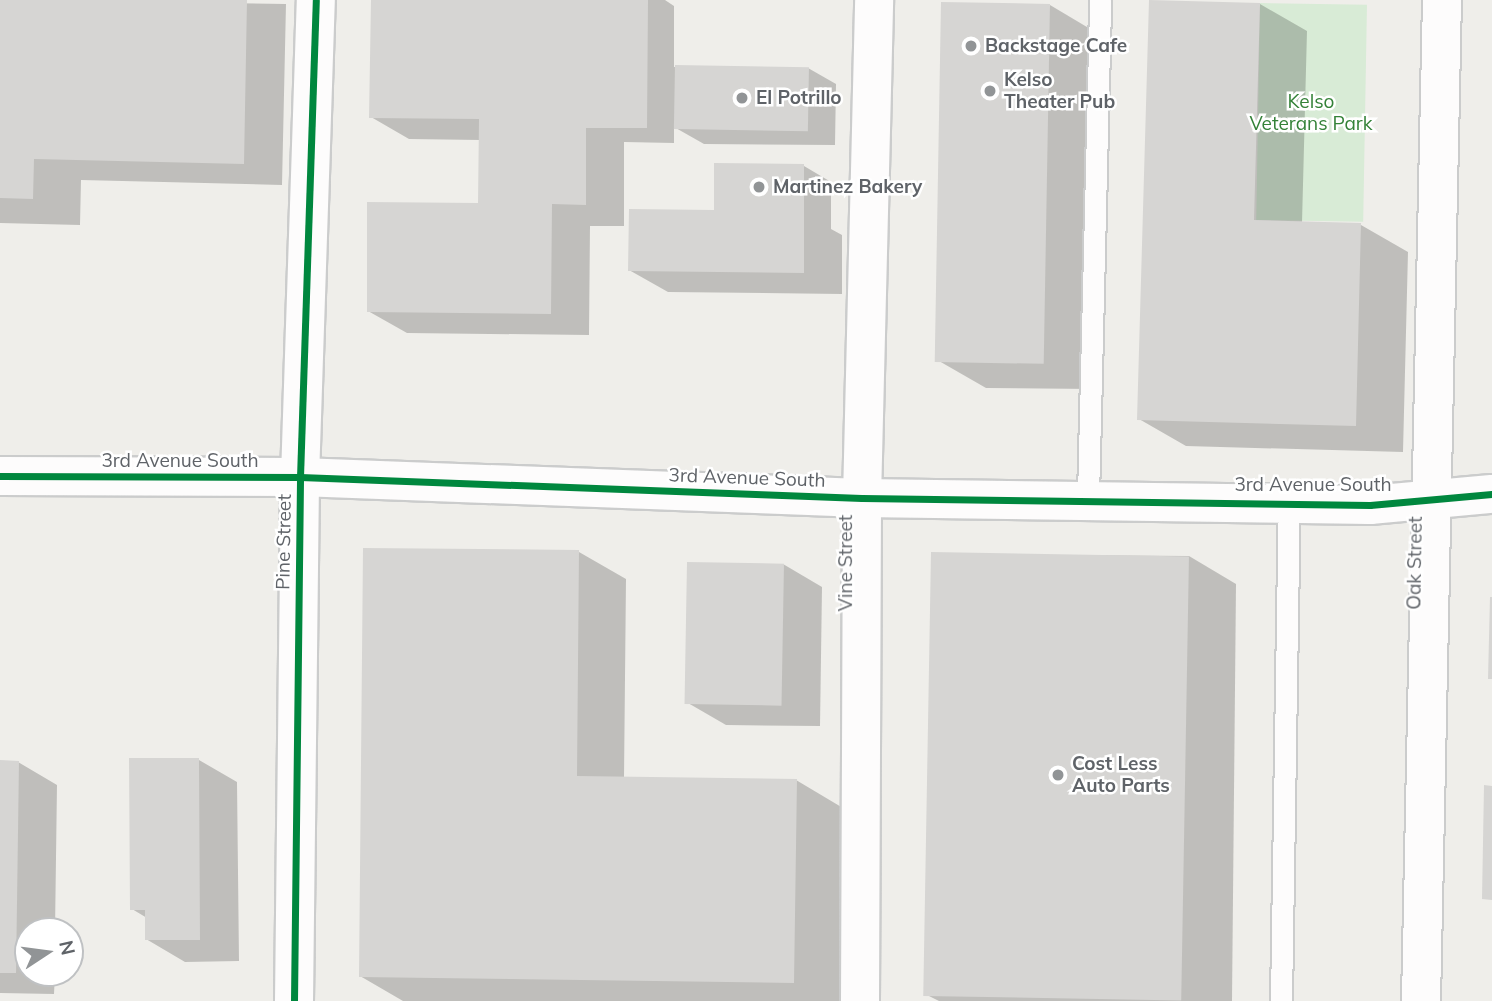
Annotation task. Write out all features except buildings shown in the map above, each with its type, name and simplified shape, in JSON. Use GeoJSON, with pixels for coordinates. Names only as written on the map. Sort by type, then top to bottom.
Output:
{"type":"FeatureCollection","features":[{"type":"Feature","properties":{"kind":"street","name":"Pine Street"},"geometry":{"type":"LineString","coordinates":[[294,1001],[300,477],[316,0]]}},
{"type":"Feature","properties":{"kind":"street","name":"Vine Street"},"geometry":{"type":"LineString","coordinates":[[860,1001],[862,498],[874,0]]}},
{"type":"Feature","properties":{"kind":"street","name":"Oak Street"},"geometry":{"type":"LineString","coordinates":[[1421,1001],[1442,0]]}},
{"type":"Feature","properties":{"kind":"street","name":"3rd Avenue South"},"geometry":{"type":"LineString","coordinates":[[0,476],[300,477],[862,498],[1088,497],[1289,502],[1492,495]]}},
{"type":"Feature","properties":{"kind":"lane"},"geometry":{"type":"LineString","coordinates":[[1088,497],[1100,0]]}},
{"type":"Feature","properties":{"kind":"lane"},"geometry":{"type":"LineString","coordinates":[[1281,1001],[1289,502]]}},
{"type":"Feature","properties":{"kind":"green space","name":"Kelso Veterans Park"},"geometry":{"type":"Polygon","coordinates":[[[1260,3],[1367,5],[1363,222],[1256,220],[1260,3]]]}},
{"type":"Feature","properties":{"kind":"cycle path"},"geometry":{"type":"LineString","coordinates":[[294,1001],[300,477],[316,0]]}},
{"type":"Feature","properties":{"kind":"cycle path"},"geometry":{"type":"LineString","coordinates":[[0,476],[300,477],[862,498],[1370,505],[1492,494]]}},
{"type":"Feature","properties":{"kind":"place","name":"Backstage Cafe"},"geometry":{"type":"Point","coordinates":[971,46]}},
{"type":"Feature","properties":{"kind":"place","name":"Kelso Theater Pub"},"geometry":{"type":"Point","coordinates":[990,91]}},
{"type":"Feature","properties":{"kind":"place","name":"El Potrillo"},"geometry":{"type":"Point","coordinates":[742,98]}},
{"type":"Feature","properties":{"kind":"place","name":"Martinez Bakery"},"geometry":{"type":"Point","coordinates":[759,187]}},
{"type":"Feature","properties":{"kind":"place","name":"Cost Less Auto Parts"},"geometry":{"type":"Point","coordinates":[1058,775]}}]}
